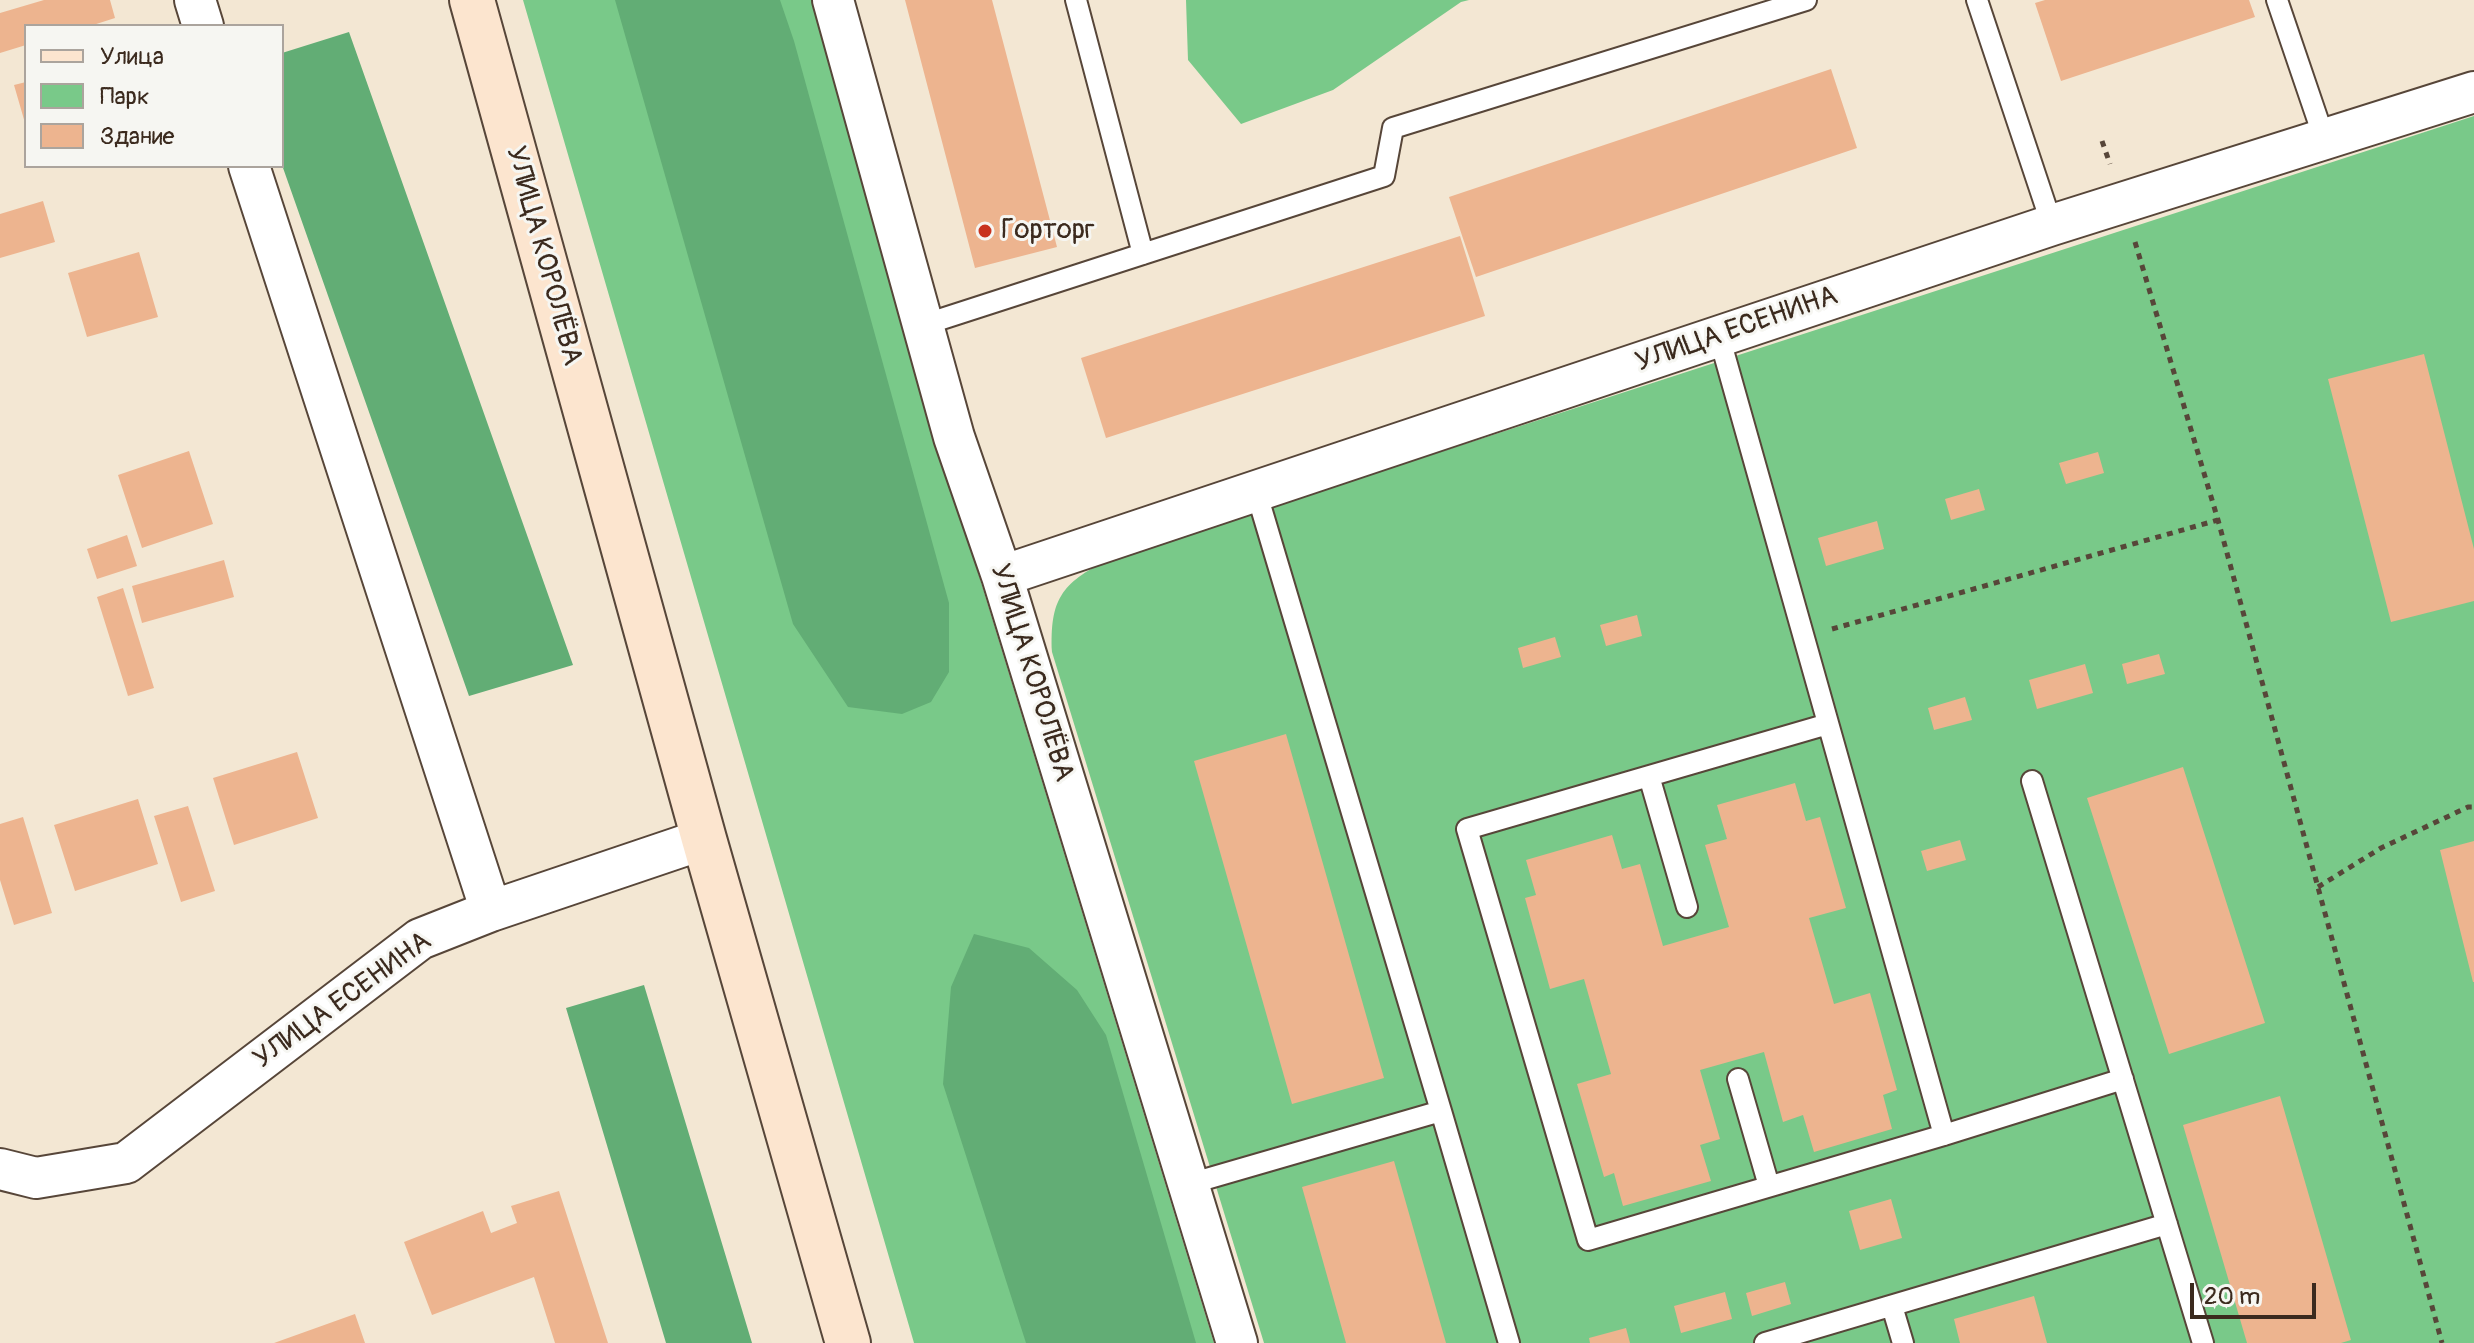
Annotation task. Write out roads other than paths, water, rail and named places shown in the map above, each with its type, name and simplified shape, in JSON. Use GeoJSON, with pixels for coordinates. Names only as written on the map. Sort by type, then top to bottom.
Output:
{"type":"FeatureCollection","features":[{"type":"Feature","properties":{"kind":"main road","name":"УЛИЦА КОРОЛЁВА"},"geometry":{"type":"LineString","coordinates":[[472,0],[704,839],[848,1343]]}},
{"type":"Feature","properties":{"kind":"street"},"geometry":{"type":"LineString","coordinates":[[195,0],[202,24]]}},
{"type":"Feature","properties":{"kind":"street","name":"УЛИЦА КОРОЛЁВА"},"geometry":{"type":"LineString","coordinates":[[833,0],[954,437],[1002,576],[1237,1343]]}},
{"type":"Feature","properties":{"kind":"street","name":"УЛИЦА ЕСЕНИНА"},"geometry":{"type":"LineString","coordinates":[[1002,576],[2052,225],[2474,92]]}},
{"type":"Feature","properties":{"kind":"street"},"geometry":{"type":"LineString","coordinates":[[250,168],[491,911]]}},
{"type":"Feature","properties":{"kind":"street","name":"УЛИЦА ЕСЕНИНА"},"geometry":{"type":"LineString","coordinates":[[0,1169],[36,1178],[126,1163],[420,939],[491,911],[704,839]]}},
{"type":"Feature","properties":{"kind":"lane"},"geometry":{"type":"LineString","coordinates":[[1076,0],[1143,254]]}},
{"type":"Feature","properties":{"kind":"lane"},"geometry":{"type":"LineString","coordinates":[[923,325],[1384,176],[1393,128],[1806,0]]}},
{"type":"Feature","properties":{"kind":"lane"},"geometry":{"type":"LineString","coordinates":[[1977,0],[2052,225]]}},
{"type":"Feature","properties":{"kind":"lane"},"geometry":{"type":"LineString","coordinates":[[2277,0],[2325,141]]}},
{"type":"Feature","properties":{"kind":"lane"},"geometry":{"type":"LineString","coordinates":[[1719,336],[1944,1135]]}},
{"type":"Feature","properties":{"kind":"lane"},"geometry":{"type":"LineString","coordinates":[[1256,491],[1509,1343]]}},
{"type":"Feature","properties":{"kind":"lane"},"geometry":{"type":"LineString","coordinates":[[1828,724],[1467,829],[1588,1240],[2123,1079]]}},
{"type":"Feature","properties":{"kind":"lane"},"geometry":{"type":"LineString","coordinates":[[1649,776],[1687,907]]}},
{"type":"Feature","properties":{"kind":"lane"},"geometry":{"type":"LineString","coordinates":[[2032,781],[2203,1343]]}},
{"type":"Feature","properties":{"kind":"lane"},"geometry":{"type":"LineString","coordinates":[[1738,1079],[1769,1186]]}},
{"type":"Feature","properties":{"kind":"lane"},"geometry":{"type":"LineString","coordinates":[[1189,1184],[1441,1111]]}},
{"type":"Feature","properties":{"kind":"lane"},"geometry":{"type":"LineString","coordinates":[[1771,1342],[2167,1224]]}},
{"type":"Feature","properties":{"kind":"lane"},"geometry":{"type":"LineString","coordinates":[[1892,1306],[1903,1343]]}},
{"type":"Feature","properties":{"kind":"place","name":"Горторг"},"geometry":{"type":"Point","coordinates":[985,231]}}]}
